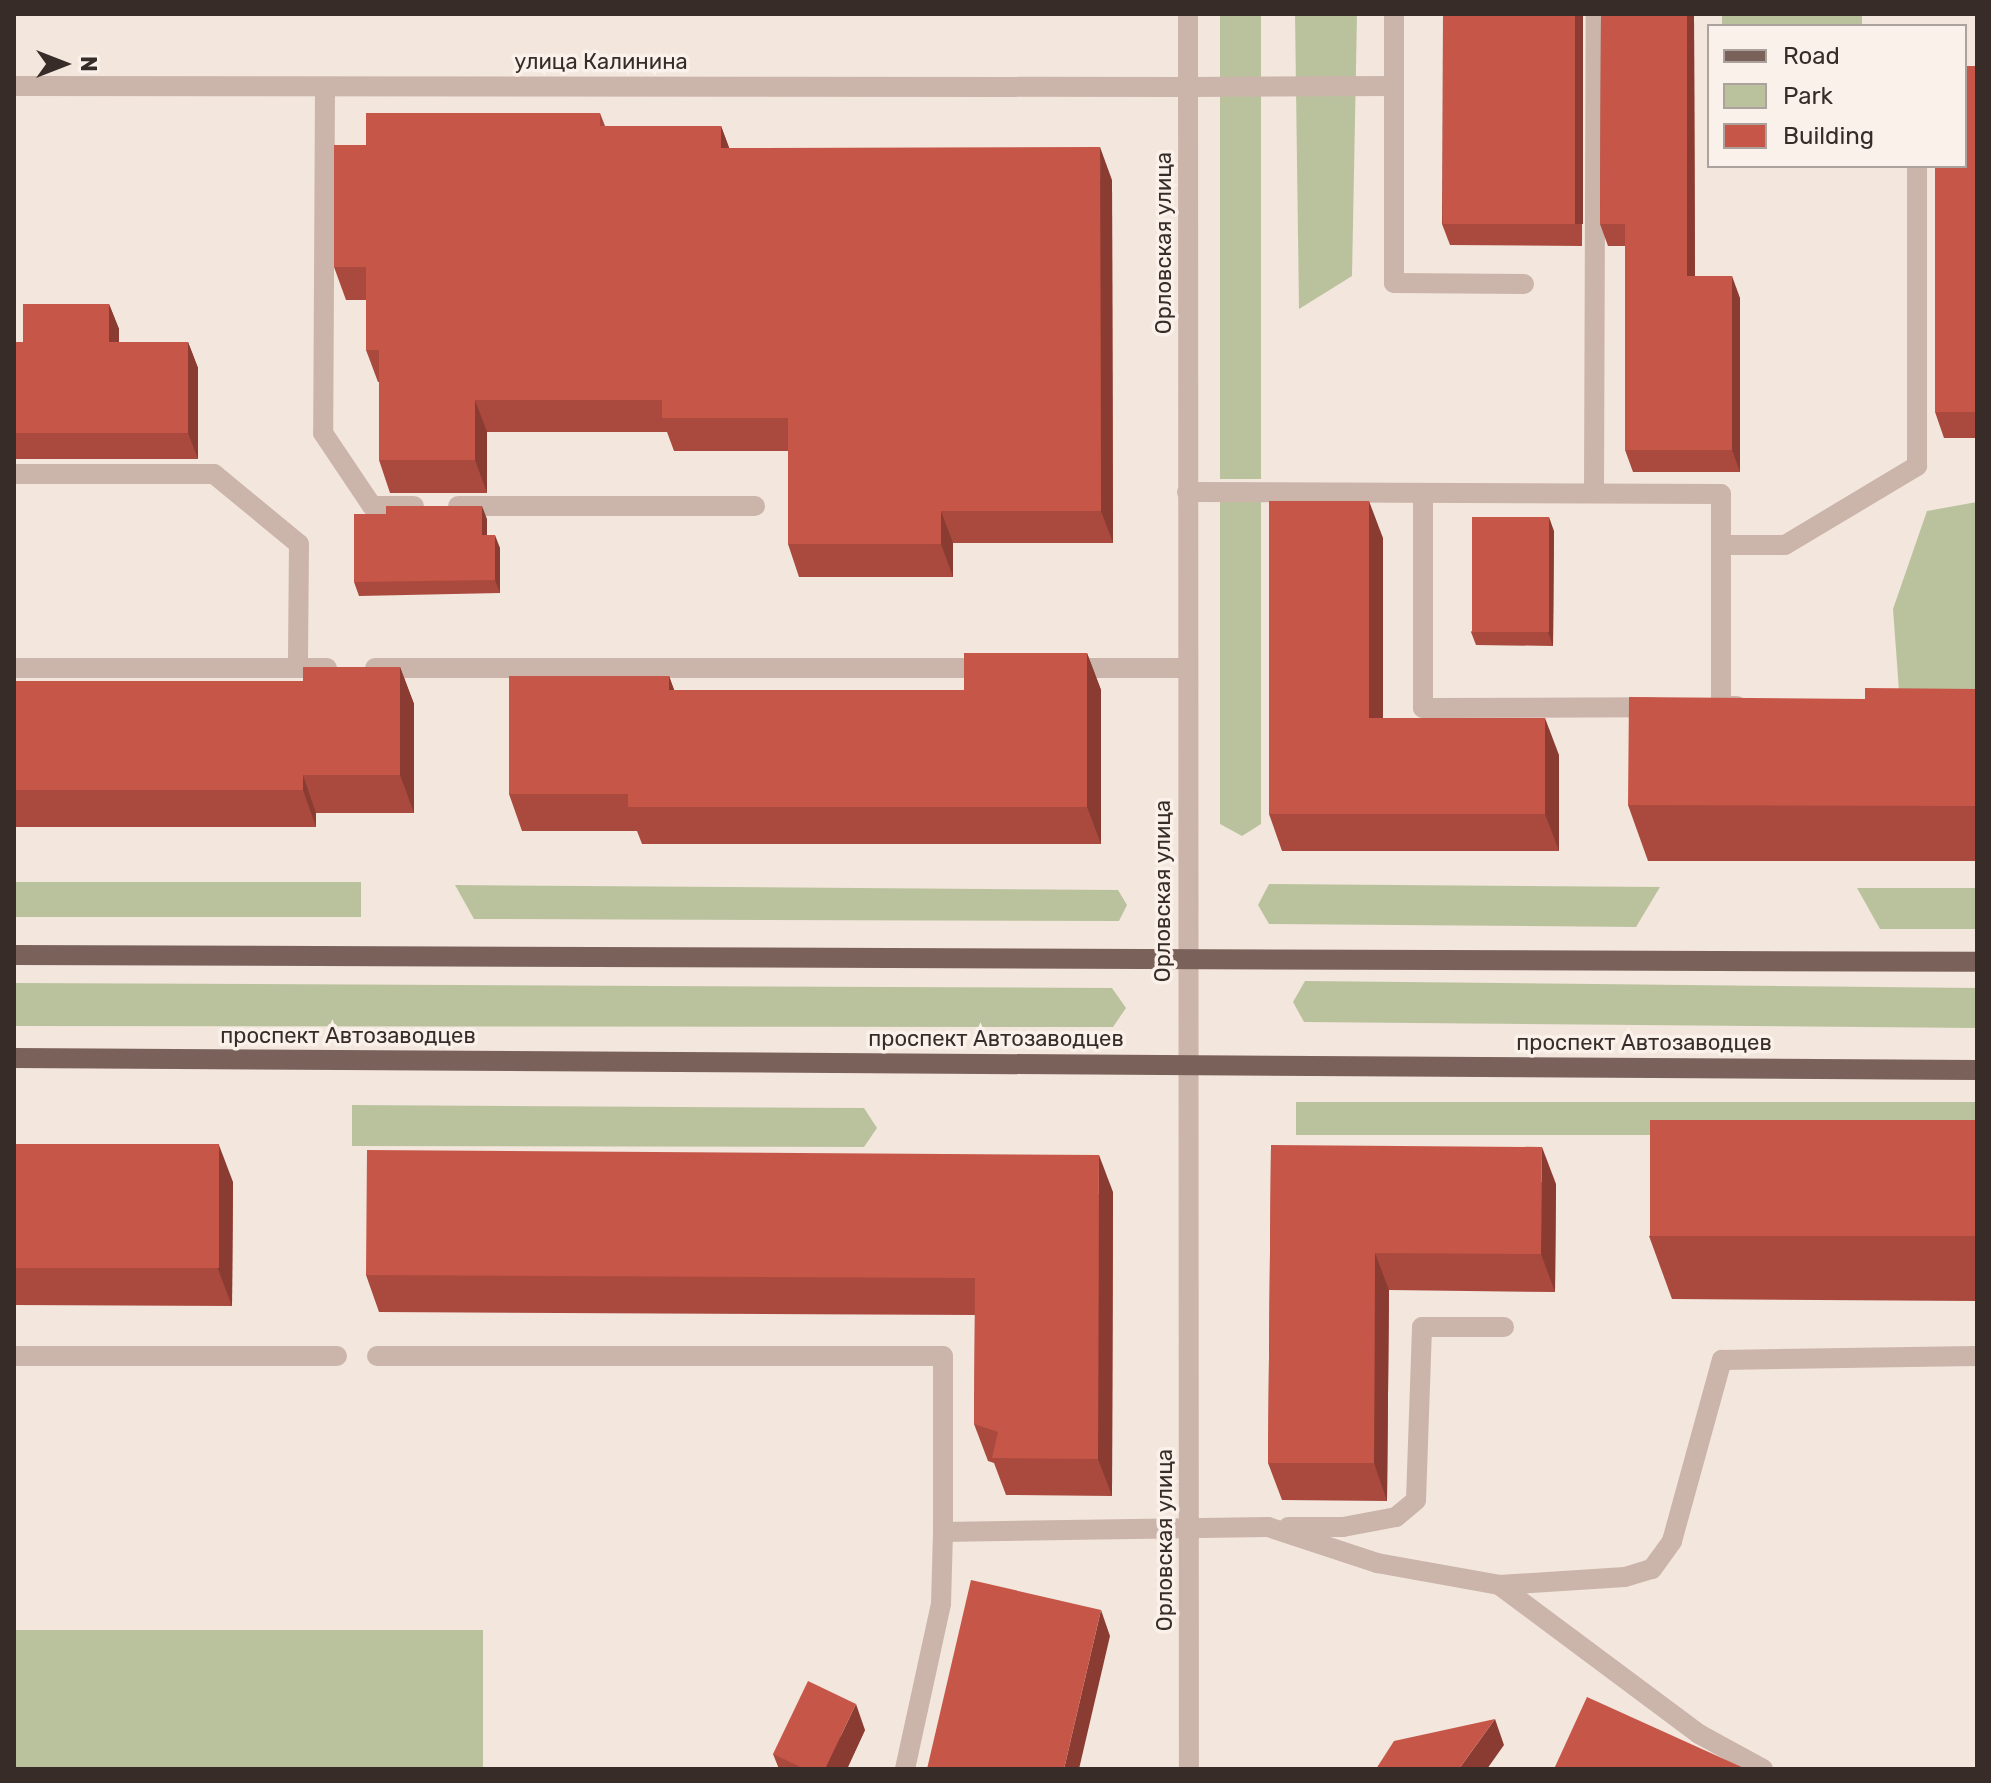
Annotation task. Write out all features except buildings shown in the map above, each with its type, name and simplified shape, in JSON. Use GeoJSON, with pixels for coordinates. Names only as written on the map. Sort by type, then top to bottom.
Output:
{"type":"FeatureCollection","features":[{"type":"Feature","properties":{"kind":"main road"},"geometry":{"type":"LineString","coordinates":[[14,955],[1977,962]]}},
{"type":"Feature","properties":{"kind":"main road","name":"проспект Автозаводцев"},"geometry":{"type":"LineString","coordinates":[[14,1058],[1977,1070]]}},
{"type":"Feature","properties":{"kind":"street","name":"Орловская улица"},"geometry":{"type":"LineString","coordinates":[[1188,14],[1186,1064],[1189,1769]]}},
{"type":"Feature","properties":{"kind":"street"},"geometry":{"type":"LineString","coordinates":[[1394,14],[1394,283],[1524,284]]}},
{"type":"Feature","properties":{"kind":"street"},"geometry":{"type":"LineString","coordinates":[[1594,493],[1596,14]]}},
{"type":"Feature","properties":{"kind":"street","name":"улица Калинина"},"geometry":{"type":"LineString","coordinates":[[14,86],[1394,86]]}},
{"type":"Feature","properties":{"kind":"street"},"geometry":{"type":"LineString","coordinates":[[325,87],[323,433],[372,506],[755,506]]}},
{"type":"Feature","properties":{"kind":"street"},"geometry":{"type":"LineString","coordinates":[[1721,545],[1785,545],[1917,466],[1917,168]]}},
{"type":"Feature","properties":{"kind":"street"},"geometry":{"type":"LineString","coordinates":[[14,474],[214,474],[299,544],[298,668]]}},
{"type":"Feature","properties":{"kind":"street"},"geometry":{"type":"LineString","coordinates":[[1187,492],[1721,494],[1721,706]]}},
{"type":"Feature","properties":{"kind":"street"},"geometry":{"type":"LineString","coordinates":[[1423,493],[1423,708],[1765,706]]}},
{"type":"Feature","properties":{"kind":"street"},"geometry":{"type":"LineString","coordinates":[[14,668],[1014,668]]}},
{"type":"Feature","properties":{"kind":"street"},"geometry":{"type":"LineString","coordinates":[[1044,668],[1187,668]]}},
{"type":"Feature","properties":{"kind":"street"},"geometry":{"type":"LineString","coordinates":[[943,1532],[1343,1527],[1396,1517],[1416,1500],[1422,1327],[1504,1327]]}},
{"type":"Feature","properties":{"kind":"street"},"geometry":{"type":"LineString","coordinates":[[14,1356],[337,1356]]}},
{"type":"Feature","properties":{"kind":"street"},"geometry":{"type":"LineString","coordinates":[[377,1356],[943,1356],[941,1604],[905,1769]]}},
{"type":"Feature","properties":{"kind":"street"},"geometry":{"type":"LineString","coordinates":[[1268,1527],[1377,1563],[1499,1585],[1625,1577],[1652,1569],[1672,1541],[1722,1360],[1977,1356]]}},
{"type":"Feature","properties":{"kind":"street"},"geometry":{"type":"LineString","coordinates":[[1499,1585],[1699,1734],[1763,1769]]}},
{"type":"Feature","properties":{"kind":"green space"},"geometry":{"type":"Polygon","coordinates":[[[1220,14],[1261,14],[1261,77],[1220,77],[1220,14]]]}},
{"type":"Feature","properties":{"kind":"green space"},"geometry":{"type":"Polygon","coordinates":[[[1295,14],[1357,14],[1352,276],[1299,309],[1295,14]]]}},
{"type":"Feature","properties":{"kind":"green space"},"geometry":{"type":"Polygon","coordinates":[[[1722,14],[1862,14],[1862,24],[1722,24],[1722,14]]]}},
{"type":"Feature","properties":{"kind":"green space"},"geometry":{"type":"Polygon","coordinates":[[[1220,94],[1261,94],[1261,479],[1220,479],[1220,94]]]}},
{"type":"Feature","properties":{"kind":"green space"},"geometry":{"type":"Polygon","coordinates":[[[1220,502],[1261,502],[1261,824],[1242,836],[1220,824],[1220,502]]]}},
{"type":"Feature","properties":{"kind":"green space"},"geometry":{"type":"Polygon","coordinates":[[[1977,502],[1977,716],[1899,691],[1893,609],[1927,511],[1977,502]]]}},
{"type":"Feature","properties":{"kind":"green space"},"geometry":{"type":"Polygon","coordinates":[[[14,882],[361,882],[361,917],[14,917],[14,882]]]}},
{"type":"Feature","properties":{"kind":"green space"},"geometry":{"type":"Polygon","coordinates":[[[1269,884],[1660,887],[1636,927],[1269,924],[1258,905],[1269,884]]]}},
{"type":"Feature","properties":{"kind":"green space"},"geometry":{"type":"Polygon","coordinates":[[[455,885],[1118,890],[1127,905],[1119,921],[474,919],[455,885]]]}},
{"type":"Feature","properties":{"kind":"green space"},"geometry":{"type":"Polygon","coordinates":[[[1857,888],[1977,888],[1977,929],[1880,929],[1857,888]]]}},
{"type":"Feature","properties":{"kind":"green space"},"geometry":{"type":"Polygon","coordinates":[[[1305,981],[1977,988],[1977,1028],[1304,1022],[1293,1002],[1305,981]]]}},
{"type":"Feature","properties":{"kind":"green space"},"geometry":{"type":"Polygon","coordinates":[[[14,983],[1112,988],[1126,1008],[1113,1027],[14,1026],[14,983]]]}},
{"type":"Feature","properties":{"kind":"green space"},"geometry":{"type":"Polygon","coordinates":[[[1296,1102],[1977,1102],[1977,1135],[1296,1135],[1296,1102]]]}},
{"type":"Feature","properties":{"kind":"green space"},"geometry":{"type":"Polygon","coordinates":[[[352,1105],[864,1108],[877,1128],[864,1147],[352,1146],[352,1105]]]}},
{"type":"Feature","properties":{"kind":"green space"},"geometry":{"type":"Polygon","coordinates":[[[14,1630],[483,1630],[483,1769],[14,1769],[14,1630]]]}}]}
